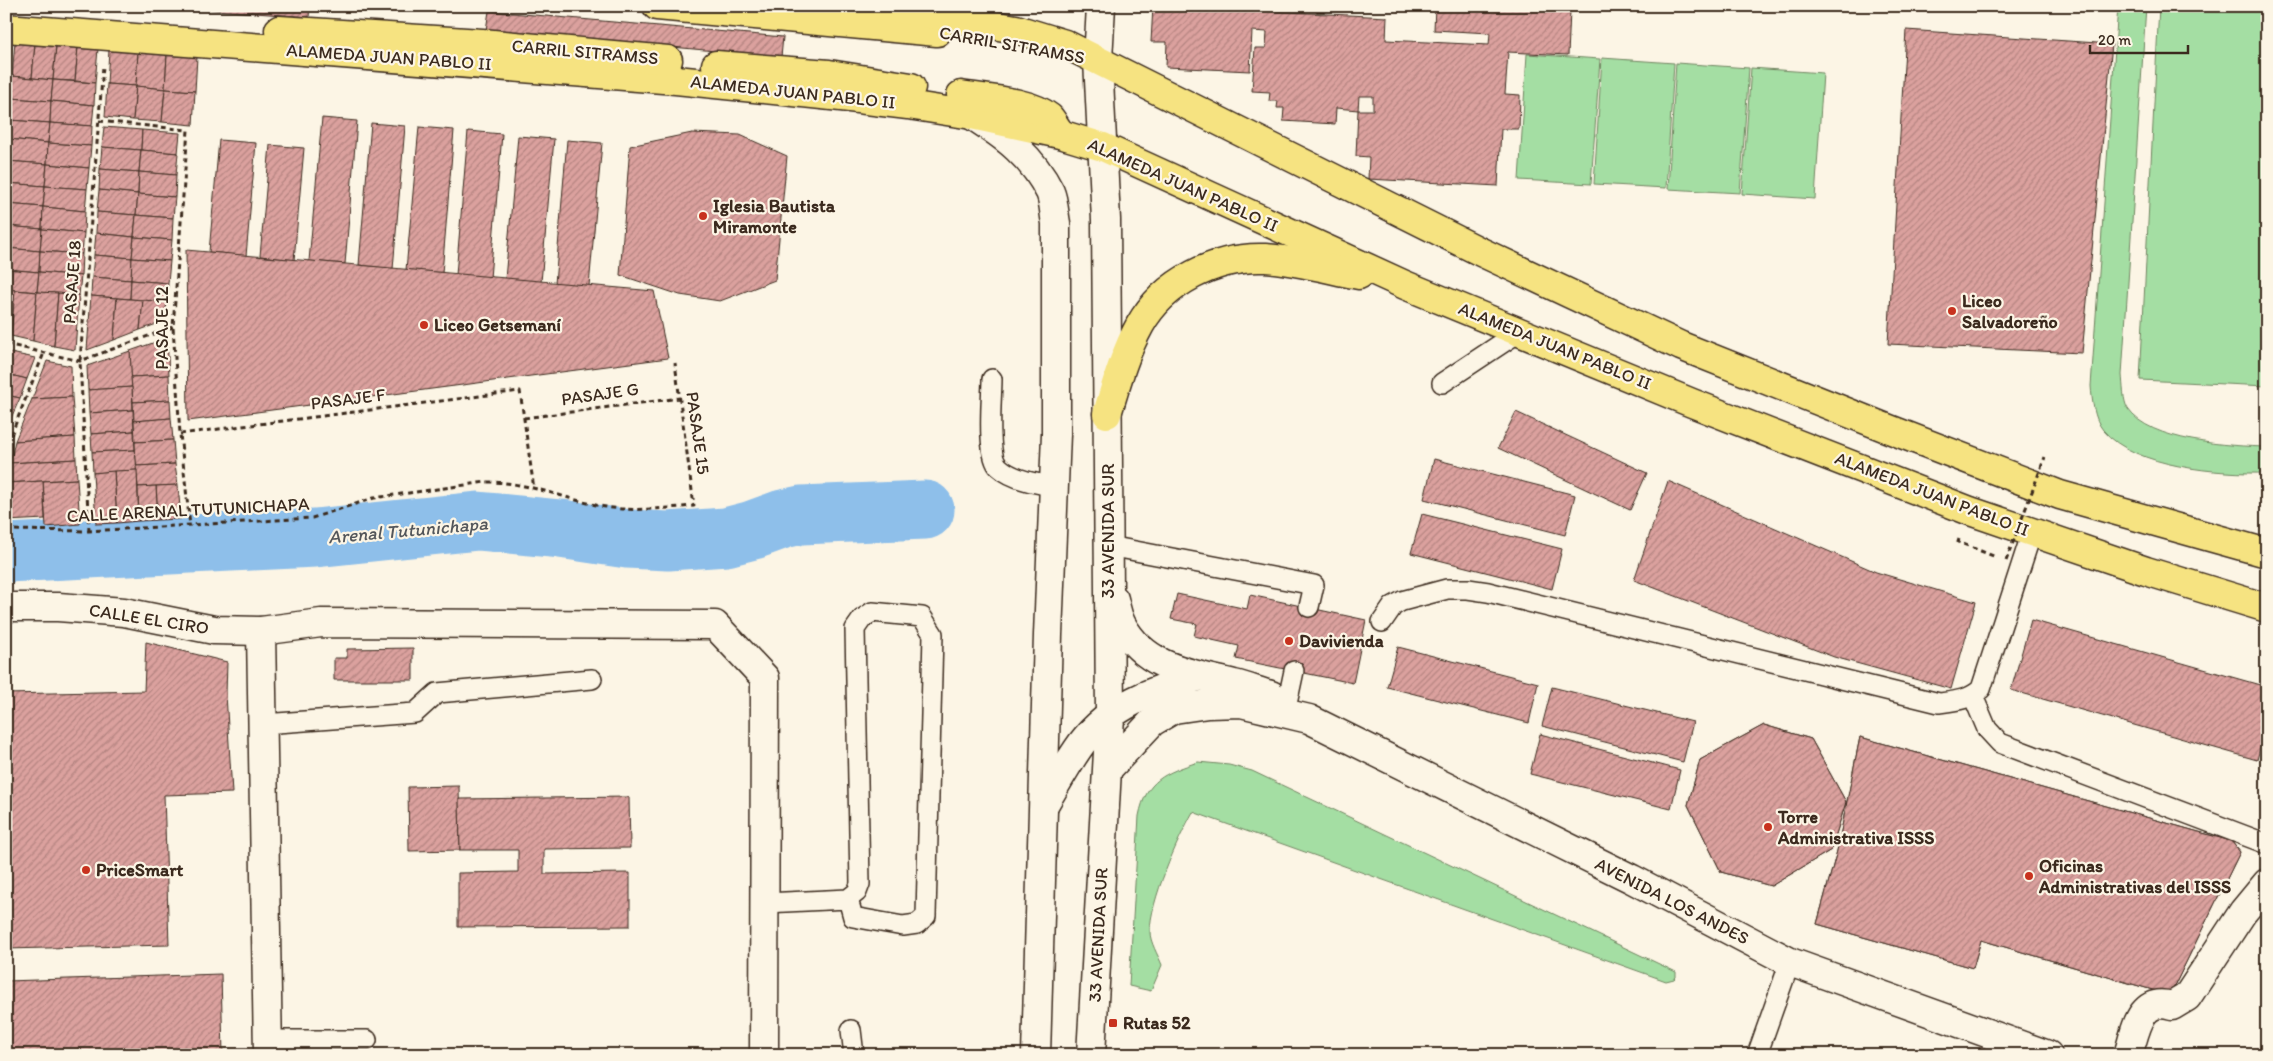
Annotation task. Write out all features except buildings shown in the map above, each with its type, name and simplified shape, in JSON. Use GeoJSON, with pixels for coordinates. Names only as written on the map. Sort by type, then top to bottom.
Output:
{"type":"FeatureCollection","features":[{"type":"Feature","properties":{"kind":"main road","name":"CARRIL SITRAMSS"},"geometry":{"type":"LineString","coordinates":[[658,6],[981,36],[1045,47],[1098,60]]}},
{"type":"Feature","properties":{"kind":"main road"},"geometry":{"type":"LineString","coordinates":[[883,6],[1016,29],[1065,44],[1481,252],[1681,346],[2060,495],[2267,553]]}},
{"type":"Feature","properties":{"kind":"main road","name":"CARRIL SITRAMSS"},"geometry":{"type":"LineString","coordinates":[[6,11],[24,14],[472,42],[829,74],[1017,104],[1038,110],[1050,118],[1060,134]]}},
{"type":"Feature","properties":{"kind":"main road","name":"ALAMEDA JUAN PABLO II"},"geometry":{"type":"LineString","coordinates":[[6,28],[676,80],[908,105],[972,115],[1060,134],[1103,147],[1404,285],[1692,403],[1970,511],[2146,571],[2267,608]]}},
{"type":"Feature","properties":{"kind":"main road"},"geometry":{"type":"LineString","coordinates":[[1107,414],[1121,370],[1140,324],[1164,294],[1204,269],[1235,261],[1264,258],[1404,285]]}},
{"type":"Feature","properties":{"kind":"street","name":"33 AVENIDA SUR"},"geometry":{"type":"LineString","coordinates":[[1091,1055],[1110,716],[1103,147],[1098,60],[1101,6]]}},
{"type":"Feature","properties":{"kind":"street"},"geometry":{"type":"LineString","coordinates":[[972,115],[1008,138],[1029,161],[1051,194],[1056,223],[1054,486],[1036,1055]]}},
{"type":"Feature","properties":{"kind":"street","name":"AVENIDA LOS ANDES"},"geometry":{"type":"LineString","coordinates":[[1109,584],[1122,625],[1145,653],[1164,665],[1198,677],[1234,684],[1288,699],[1309,719]]}},
{"type":"Feature","properties":{"kind":"street","name":"CALLE EL CIRO"},"geometry":{"type":"LineString","coordinates":[[6,607],[58,607],[124,612],[214,630],[261,631],[321,623],[715,625],[765,678],[764,1055]]}},
{"type":"Feature","properties":{"kind":"street"},"geometry":{"type":"LineString","coordinates":[[261,631],[268,1047]]}},
{"type":"Feature","properties":{"kind":"street"},"geometry":{"type":"LineString","coordinates":[[1043,807],[1083,742],[1110,716],[1139,698],[1198,677]]}},
{"type":"Feature","properties":{"kind":"street","name":"AVENIDA LOS ANDES"},"geometry":{"type":"LineString","coordinates":[[1108,769],[1152,722],[1174,709],[1208,704],[1241,703],[1309,719],[1632,879],[1790,962],[2048,1055]]}},
{"type":"Feature","properties":{"kind":"street"},"geometry":{"type":"LineString","coordinates":[[2128,1055],[2144,1012],[2151,1005],[2162,1003],[2172,1006],[2187,997],[2243,912],[2267,883]]}},
{"type":"Feature","properties":{"kind":"lane"},"geometry":{"type":"LineString","coordinates":[[1442,383],[1518,332]]}},
{"type":"Feature","properties":{"kind":"lane"},"geometry":{"type":"LineString","coordinates":[[992,379],[993,457],[999,467],[1031,484],[1054,486]]}},
{"type":"Feature","properties":{"kind":"lane"},"geometry":{"type":"LineString","coordinates":[[1382,622],[1393,606],[1402,602],[1447,589],[1468,589],[1488,592],[1939,703],[1973,696],[1980,689],[2032,532]]}},
{"type":"Feature","properties":{"kind":"lane"},"geometry":{"type":"LineString","coordinates":[[1109,546],[1314,585],[1309,607]]}},
{"type":"Feature","properties":{"kind":"lane"},"geometry":{"type":"LineString","coordinates":[[765,903],[848,899],[857,892],[860,884],[855,629],[862,619],[872,612],[922,617],[933,634],[926,916],[917,924],[903,926],[854,917],[848,899]]}},
{"type":"Feature","properties":{"kind":"lane"},"geometry":{"type":"LineString","coordinates":[[1288,699],[1294,671]]}},
{"type":"Feature","properties":{"kind":"lane"},"geometry":{"type":"LineString","coordinates":[[263,724],[415,713],[438,693],[592,679]]}},
{"type":"Feature","properties":{"kind":"lane"},"geometry":{"type":"LineString","coordinates":[[1973,696],[1986,728],[2000,743],[2267,844]]}},
{"type":"Feature","properties":{"kind":"lane"},"geometry":{"type":"LineString","coordinates":[[1757,1055],[1790,962]]}},
{"type":"Feature","properties":{"kind":"lane"},"geometry":{"type":"LineString","coordinates":[[851,1030],[854,1055]]}},
{"type":"Feature","properties":{"kind":"lane"},"geometry":{"type":"LineString","coordinates":[[268,1047],[367,1040]]}},
{"type":"Feature","properties":{"kind":"path","name":"PASAJE 18"},"geometry":{"type":"LineString","coordinates":[[89,531],[80,361],[105,36]]}},
{"type":"Feature","properties":{"kind":"path","name":"PASAJE 12"},"geometry":{"type":"LineString","coordinates":[[98,121],[188,130],[173,327],[180,434],[190,526]]}},
{"type":"Feature","properties":{"kind":"path"},"geometry":{"type":"LineString","coordinates":[[6,344],[80,361],[173,327]]}},
{"type":"Feature","properties":{"kind":"path"},"geometry":{"type":"LineString","coordinates":[[6,452],[44,353]]}},
{"type":"Feature","properties":{"kind":"path","name":"PASAJE 15"},"geometry":{"type":"LineString","coordinates":[[675,363],[694,506]]}},
{"type":"Feature","properties":{"kind":"path","name":"PASAJE F"},"geometry":{"type":"LineString","coordinates":[[180,434],[520,391],[524,418]]}},
{"type":"Feature","properties":{"kind":"path","name":"PASAJE G"},"geometry":{"type":"LineString","coordinates":[[524,418],[680,398]]}},
{"type":"Feature","properties":{"kind":"path"},"geometry":{"type":"LineString","coordinates":[[524,418],[534,489]]}},
{"type":"Feature","properties":{"kind":"path"},"geometry":{"type":"LineString","coordinates":[[1958,542],[2006,561],[2046,457]]}},
{"type":"Feature","properties":{"kind":"path","name":"CALLE ARENAL TUTUNICHAPA"},"geometry":{"type":"LineString","coordinates":[[6,530],[89,531],[312,518],[374,498],[486,482],[500,482],[534,489],[605,507],[630,509],[694,506]]}},
{"type":"Feature","properties":{"kind":"green space"},"geometry":{"type":"Polygon","coordinates":[[[2118,6],[2146,6],[2122,375],[2125,402],[2128,409],[2139,420],[2154,429],[2172,435],[2213,443],[2267,447],[2267,473],[2203,470],[2157,461],[2117,443],[2100,426],[2096,415],[2091,386],[2118,6]]]}},
{"type":"Feature","properties":{"kind":"green space"},"geometry":{"type":"Polygon","coordinates":[[[2159,6],[2267,6],[2267,386],[2140,380],[2159,6]]]}},
{"type":"Feature","properties":{"kind":"green space"},"geometry":{"type":"Polygon","coordinates":[[[1527,54],[1600,59],[1591,184],[1519,180],[1527,54]]]}},
{"type":"Feature","properties":{"kind":"green space"},"geometry":{"type":"Polygon","coordinates":[[[1602,58],[1674,63],[1666,188],[1594,184],[1602,58]]]}},
{"type":"Feature","properties":{"kind":"green space"},"geometry":{"type":"Polygon","coordinates":[[[1676,63],[1749,68],[1740,193],[1668,189],[1676,63]]]}},
{"type":"Feature","properties":{"kind":"green space"},"geometry":{"type":"Polygon","coordinates":[[[1751,68],[1823,73],[1815,199],[1742,194],[1751,68]]]}},
{"type":"Feature","properties":{"kind":"green space"},"geometry":{"type":"Polygon","coordinates":[[[1198,762],[1229,765],[1252,771],[1676,972],[1676,977],[1666,981],[1193,812],[1166,871],[1154,904],[1151,919],[1151,940],[1162,965],[1151,991],[1129,986],[1139,816],[1142,804],[1152,786],[1167,774],[1198,762]]]}},
{"type":"Feature","properties":{"kind":"waterway","name":"Arenal Tutunichapa"},"geometry":{"type":"LineString","coordinates":[[6,553],[315,538],[478,521],[561,529],[628,539],[668,541],[726,537],[801,515],[925,510]]}},
{"type":"Feature","properties":{"kind":"place","name":"Iglesia Bautista Miramonte"},"geometry":{"type":"Point","coordinates":[703,216]}},
{"type":"Feature","properties":{"kind":"place","name":"Liceo Salvadoreño"},"geometry":{"type":"Point","coordinates":[1952,311]}},
{"type":"Feature","properties":{"kind":"place","name":"Liceo Getsemaní"},"geometry":{"type":"Point","coordinates":[424,325]}},
{"type":"Feature","properties":{"kind":"place","name":"Davivienda"},"geometry":{"type":"Point","coordinates":[1289,641]}},
{"type":"Feature","properties":{"kind":"place","name":"Torre Administrativa ISSS"},"geometry":{"type":"Point","coordinates":[1768,827]}},
{"type":"Feature","properties":{"kind":"place","name":"PriceSmart"},"geometry":{"type":"Point","coordinates":[86,870]}},
{"type":"Feature","properties":{"kind":"place","name":"Oficinas Administrativas del ISSS"},"geometry":{"type":"Point","coordinates":[2029,876]}},
{"type":"Feature","properties":{"kind":"place","name":"Rutas 52"},"geometry":{"type":"Point","coordinates":[1113,1023]}}]}
